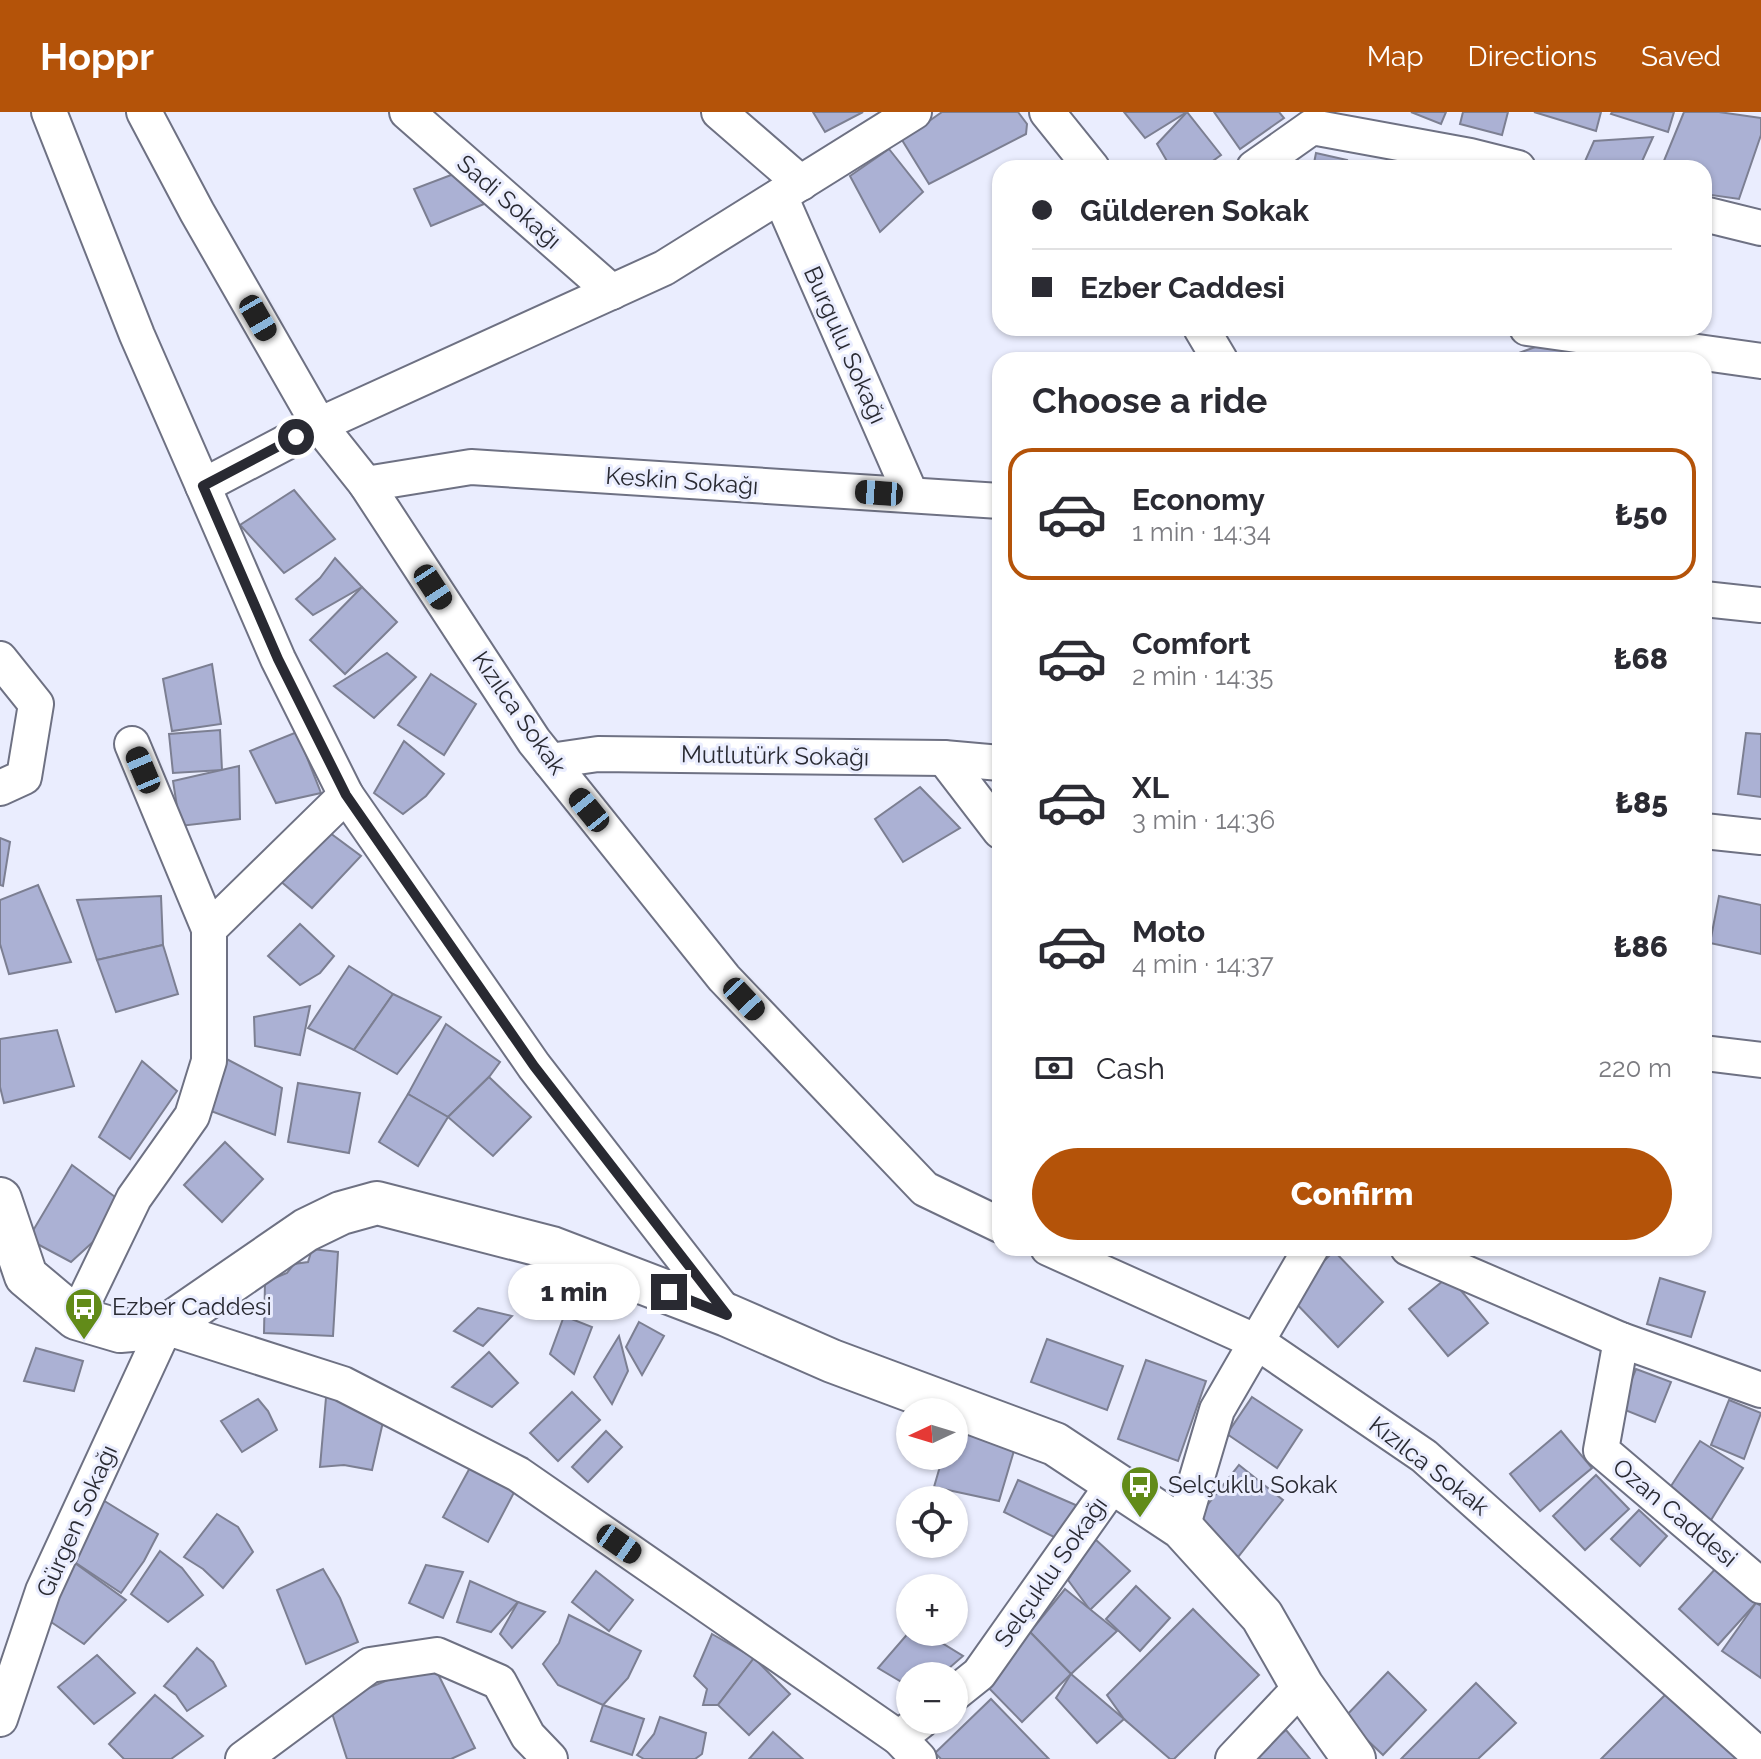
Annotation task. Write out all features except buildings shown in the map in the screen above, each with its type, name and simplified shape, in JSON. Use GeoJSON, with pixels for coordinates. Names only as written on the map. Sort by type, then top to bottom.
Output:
{"type":"FeatureCollection","features":[{"type":"Feature","properties":{"kind":"street"},"geometry":{"type":"LineString","coordinates":[[49,112],[137,335],[278,659],[346,795],[534,1066],[727,1315]]}},
{"type":"Feature","properties":{"kind":"street","name":"Kızılca Sokak"},"geometry":{"type":"LineString","coordinates":[[144,112],[197,212],[319,425],[366,484],[534,741],[724,978],[925,1189],[992,1221]]}},
{"type":"Feature","properties":{"kind":"street","name":"Sadi Sokağı"},"geometry":{"type":"LineString","coordinates":[[407,112],[612,292]]}},
{"type":"Feature","properties":{"kind":"street"},"geometry":{"type":"LineString","coordinates":[[719,112],[791,189]]}},
{"type":"Feature","properties":{"kind":"street"},"geometry":{"type":"LineString","coordinates":[[203,486],[319,425],[664,268],[914,112]]}},
{"type":"Feature","properties":{"kind":"street"},"geometry":{"type":"LineString","coordinates":[[1047,112],[1086,160]]}},
{"type":"Feature","properties":{"kind":"street"},"geometry":{"type":"LineString","coordinates":[[1265,160],[1312,127],[1486,160]]}},
{"type":"Feature","properties":{"kind":"street","name":"Burgulu Sokağı"},"geometry":{"type":"LineString","coordinates":[[791,189],[911,495]]}},
{"type":"Feature","properties":{"kind":"street"},"geometry":{"type":"LineString","coordinates":[[1712,216],[1761,228]]}},
{"type":"Feature","properties":{"kind":"street"},"geometry":{"type":"LineString","coordinates":[[1584,336],[1697,352]]}},
{"type":"Feature","properties":{"kind":"street"},"geometry":{"type":"LineString","coordinates":[[1712,354],[1761,361]]}},
{"type":"Feature","properties":{"kind":"street","name":"Keskin Sokağı"},"geometry":{"type":"LineString","coordinates":[[366,484],[471,467],[992,500]]}},
{"type":"Feature","properties":{"kind":"street"},"geometry":{"type":"LineString","coordinates":[[1712,600],[1761,605]]}},
{"type":"Feature","properties":{"kind":"street"},"geometry":{"type":"LineString","coordinates":[[0,659],[36,704],[24,777],[0,788]]}},
{"type":"Feature","properties":{"kind":"street"},"geometry":{"type":"LineString","coordinates":[[76,1318],[134,1198],[192,1116],[209,1061],[209,929],[132,744]]}},
{"type":"Feature","properties":{"kind":"street","name":"Mutlutürk Sokağı"},"geometry":{"type":"LineString","coordinates":[[550,761],[598,754],[944,758],[992,762]]}},
{"type":"Feature","properties":{"kind":"street"},"geometry":{"type":"LineString","coordinates":[[944,758],[992,821]]}},
{"type":"Feature","properties":{"kind":"street"},"geometry":{"type":"LineString","coordinates":[[209,929],[346,795]]}},
{"type":"Feature","properties":{"kind":"street"},"geometry":{"type":"LineString","coordinates":[[1712,832],[1761,837]]}},
{"type":"Feature","properties":{"kind":"street"},"geometry":{"type":"LineString","coordinates":[[1712,1054],[1761,1060]]}},
{"type":"Feature","properties":{"kind":"street"},"geometry":{"type":"LineString","coordinates":[[0,1199],[26,1276],[76,1318],[120,1331],[165,1327],[343,1384],[518,1474],[913,1739]]}},
{"type":"Feature","properties":{"kind":"street"},"geometry":{"type":"LineString","coordinates":[[165,1327],[306,1230],[341,1213],[377,1203],[552,1248],[727,1315],[832,1361],[1055,1444],[1182,1528],[1262,1616],[1302,1686],[1354,1759]]}},
{"type":"Feature","properties":{"kind":"street","name":"Kızılca Sokak"},"geometry":{"type":"LineString","coordinates":[[1066,1256],[1257,1342],[1424,1456],[1761,1757]]}},
{"type":"Feature","properties":{"kind":"street"},"geometry":{"type":"LineString","coordinates":[[1182,1528],[1217,1410],[1306,1256]]}},
{"type":"Feature","properties":{"kind":"street"},"geometry":{"type":"LineString","coordinates":[[1427,1256],[1621,1340],[1761,1390]]}},
{"type":"Feature","properties":{"kind":"street","name":"Gürgen Sokağı"},"geometry":{"type":"LineString","coordinates":[[0,1719],[43,1591],[165,1327]]}},
{"type":"Feature","properties":{"kind":"street","name":"Ozan Caddesi"},"geometry":{"type":"LineString","coordinates":[[1621,1340],[1601,1450],[1761,1586]]}},
{"type":"Feature","properties":{"kind":"street","name":"Selçuklu Sokağı"},"geometry":{"type":"LineString","coordinates":[[968,1683],[979,1674],[1114,1483]]}},
{"type":"Feature","properties":{"kind":"street"},"geometry":{"type":"LineString","coordinates":[[243,1759],[370,1665],[437,1655],[499,1682],[537,1751]]}},
{"type":"Feature","properties":{"kind":"street"},"geometry":{"type":"LineString","coordinates":[[1233,1759],[1302,1686]]}},
{"type":"Feature","properties":{"kind":"place","name":"Ezber Caddesi"},"geometry":{"type":"Point","coordinates":[84,1341]}},
{"type":"Feature","properties":{"kind":"place","name":"Selçuklu Sokak"},"geometry":{"type":"Point","coordinates":[1140,1519]}},
{"type":"Feature","properties":{"kind":"route"},"geometry":{"type":"LineString","coordinates":[[296,437],[203,486],[240,573],[278,659],[346,795],[534,1066],[727,1315],[669,1292]]}}]}
